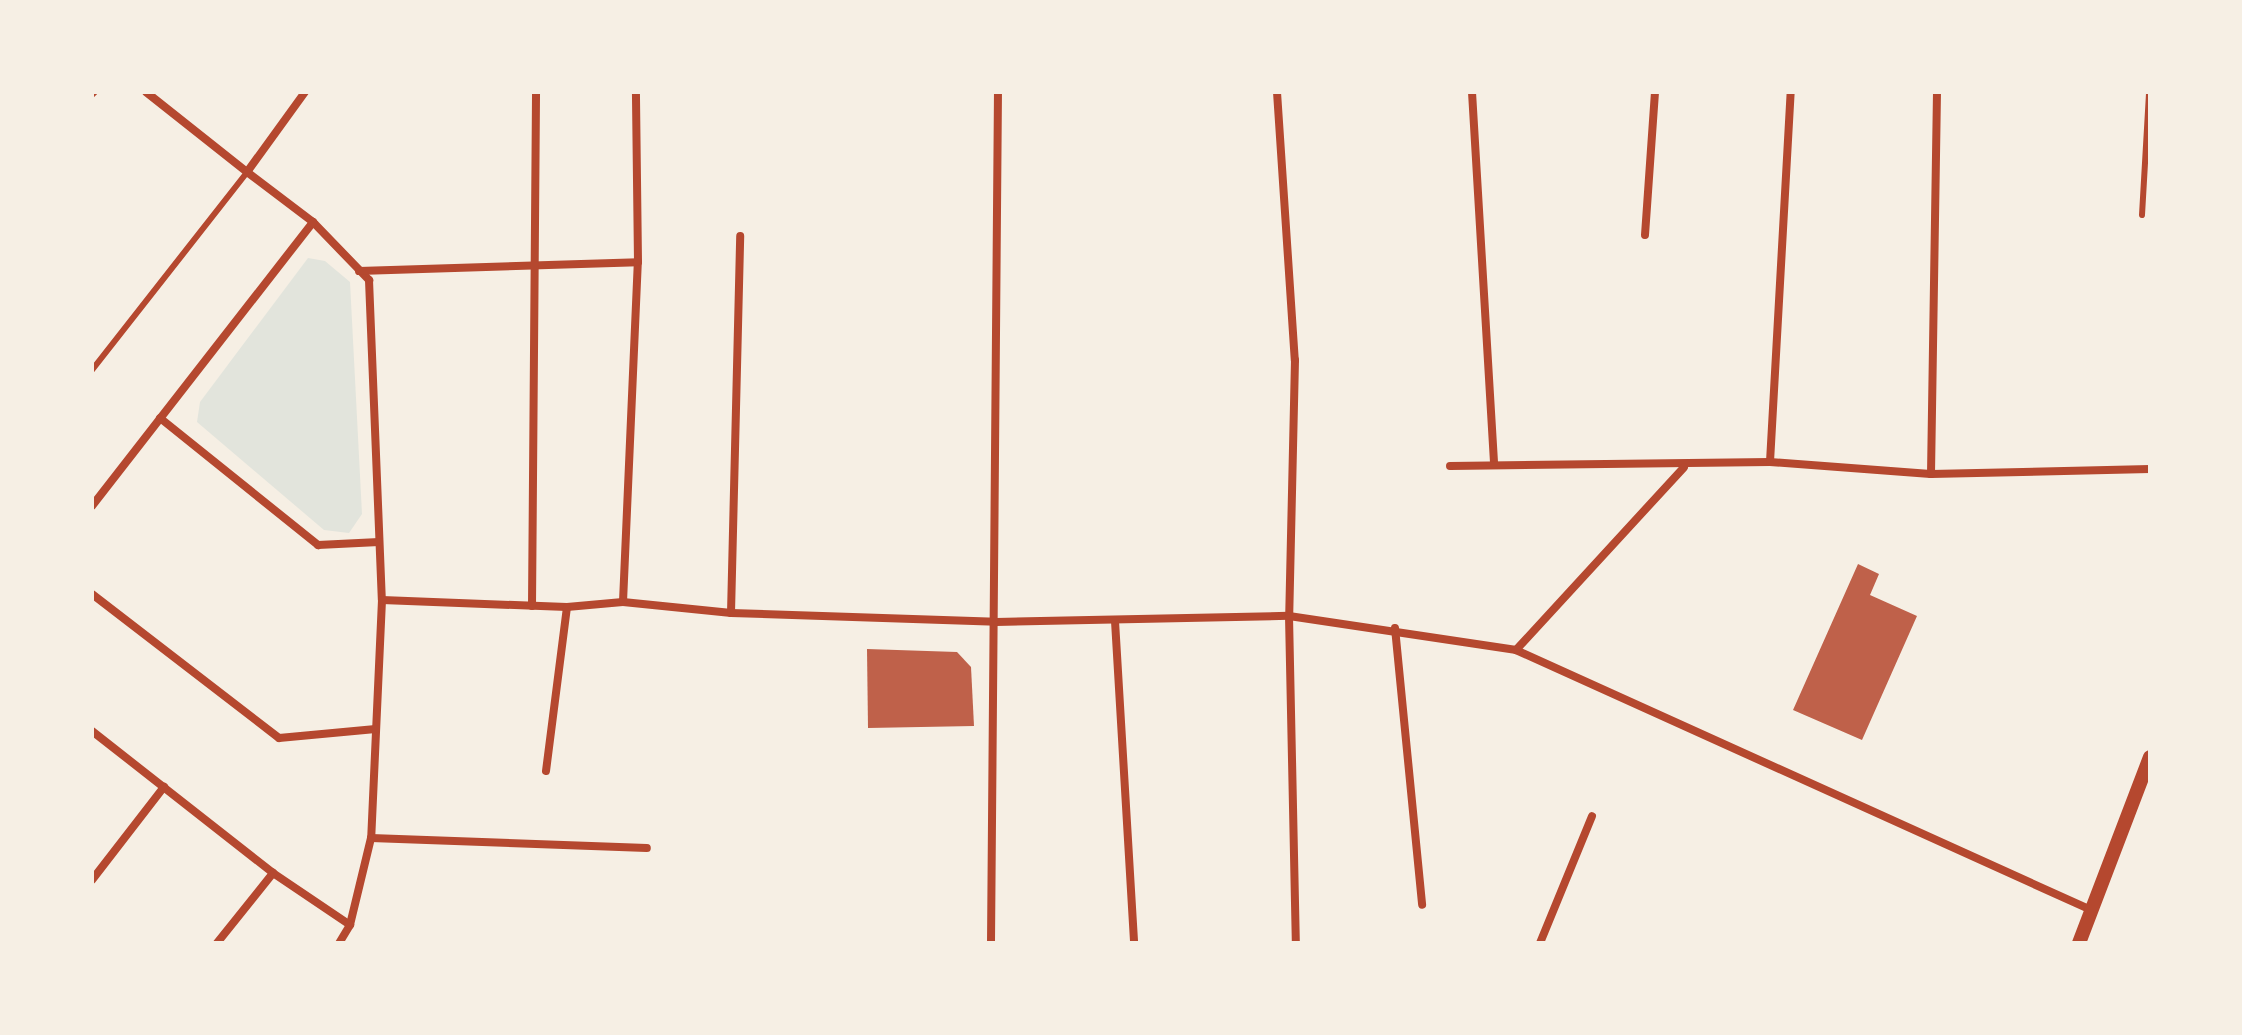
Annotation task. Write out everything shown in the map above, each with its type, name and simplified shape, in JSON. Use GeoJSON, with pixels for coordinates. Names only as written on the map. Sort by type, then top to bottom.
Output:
{"type":"FeatureCollection","features":[{"type":"Feature","properties":{"kind":"street"},"geometry":{"type":"LineString","coordinates":[[146,92],[313,222],[369,280],[382,600],[371,838],[350,925],[339,943]]}},
{"type":"Feature","properties":{"kind":"street"},"geometry":{"type":"LineString","coordinates":[[247,172],[305,92]]}},
{"type":"Feature","properties":{"kind":"street"},"geometry":{"type":"LineString","coordinates":[[532,606],[536,92]]}},
{"type":"Feature","properties":{"kind":"street"},"geometry":{"type":"LineString","coordinates":[[623,602],[638,262],[636,92]]}},
{"type":"Feature","properties":{"kind":"street"},"geometry":{"type":"LineString","coordinates":[[991,943],[998,92]]}},
{"type":"Feature","properties":{"kind":"street"},"geometry":{"type":"LineString","coordinates":[[1277,92],[1295,360],[1289,616],[1296,943]]}},
{"type":"Feature","properties":{"kind":"street"},"geometry":{"type":"LineString","coordinates":[[1472,92],[1494,463]]}},
{"type":"Feature","properties":{"kind":"street"},"geometry":{"type":"LineString","coordinates":[[1645,235],[1655,92]]}},
{"type":"Feature","properties":{"kind":"street"},"geometry":{"type":"LineString","coordinates":[[1770,462],[1791,92]]}},
{"type":"Feature","properties":{"kind":"street"},"geometry":{"type":"LineString","coordinates":[[1931,474],[1937,92]]}},
{"type":"Feature","properties":{"kind":"street"},"geometry":{"type":"LineString","coordinates":[[92,506],[313,222]]}},
{"type":"Feature","properties":{"kind":"street"},"geometry":{"type":"LineString","coordinates":[[731,613],[740,236]]}},
{"type":"Feature","properties":{"kind":"street"},"geometry":{"type":"LineString","coordinates":[[357,271],[638,262]]}},
{"type":"Feature","properties":{"kind":"street"},"geometry":{"type":"LineString","coordinates":[[160,418],[318,545],[379,542]]}},
{"type":"Feature","properties":{"kind":"street"},"geometry":{"type":"LineString","coordinates":[[1450,466],[1494,463],[1684,467],[1770,462],[1931,474],[2150,469]]}},
{"type":"Feature","properties":{"kind":"street"},"geometry":{"type":"LineString","coordinates":[[1516,650],[1684,467]]}},
{"type":"Feature","properties":{"kind":"street"},"geometry":{"type":"LineString","coordinates":[[92,594],[279,738],[376,729]]}},
{"type":"Feature","properties":{"kind":"street"},"geometry":{"type":"LineString","coordinates":[[382,600],[567,607],[623,602],[731,613],[996,622],[1289,616],[1395,628],[1516,650],[2091,910]]}},
{"type":"Feature","properties":{"kind":"street"},"geometry":{"type":"LineString","coordinates":[[546,771],[567,607]]}},
{"type":"Feature","properties":{"kind":"street"},"geometry":{"type":"LineString","coordinates":[[1115,621],[1134,943]]}},
{"type":"Feature","properties":{"kind":"street"},"geometry":{"type":"LineString","coordinates":[[1395,628],[1422,905]]}},
{"type":"Feature","properties":{"kind":"street"},"geometry":{"type":"LineString","coordinates":[[92,731],[273,873],[350,925]]}},
{"type":"Feature","properties":{"kind":"street"},"geometry":{"type":"LineString","coordinates":[[2079,943],[2150,757]]}},
{"type":"Feature","properties":{"kind":"street"},"geometry":{"type":"LineString","coordinates":[[92,880],[164,787]]}},
{"type":"Feature","properties":{"kind":"street"},"geometry":{"type":"LineString","coordinates":[[1540,943],[1592,816]]}},
{"type":"Feature","properties":{"kind":"street"},"geometry":{"type":"LineString","coordinates":[[371,838],[647,848]]}},
{"type":"Feature","properties":{"kind":"street"},"geometry":{"type":"LineString","coordinates":[[217,943],[273,873]]}},
{"type":"Feature","properties":{"kind":"lane"},"geometry":{"type":"LineString","coordinates":[[2142,215],[2149,92]]}},
{"type":"Feature","properties":{"kind":"lane"},"geometry":{"type":"LineString","coordinates":[[92,370],[247,172]]}},
{"type":"Feature","properties":{"kind":"shaded area"},"geometry":{"type":"Polygon","coordinates":[[[308,258],[325,261],[350,282],[362,514],[349,533],[324,530],[197,422],[200,402],[308,258]]]}},
{"type":"Feature","properties":{"kind":"building"},"geometry":{"type":"Polygon","coordinates":[[[1858,564],[1879,574],[1870,595],[1917,616],[1862,740],[1793,710],[1858,564]]]}},
{"type":"Feature","properties":{"kind":"building"},"geometry":{"type":"Polygon","coordinates":[[[867,649],[957,652],[971,667],[974,726],[868,728],[867,649]]]}}]}
